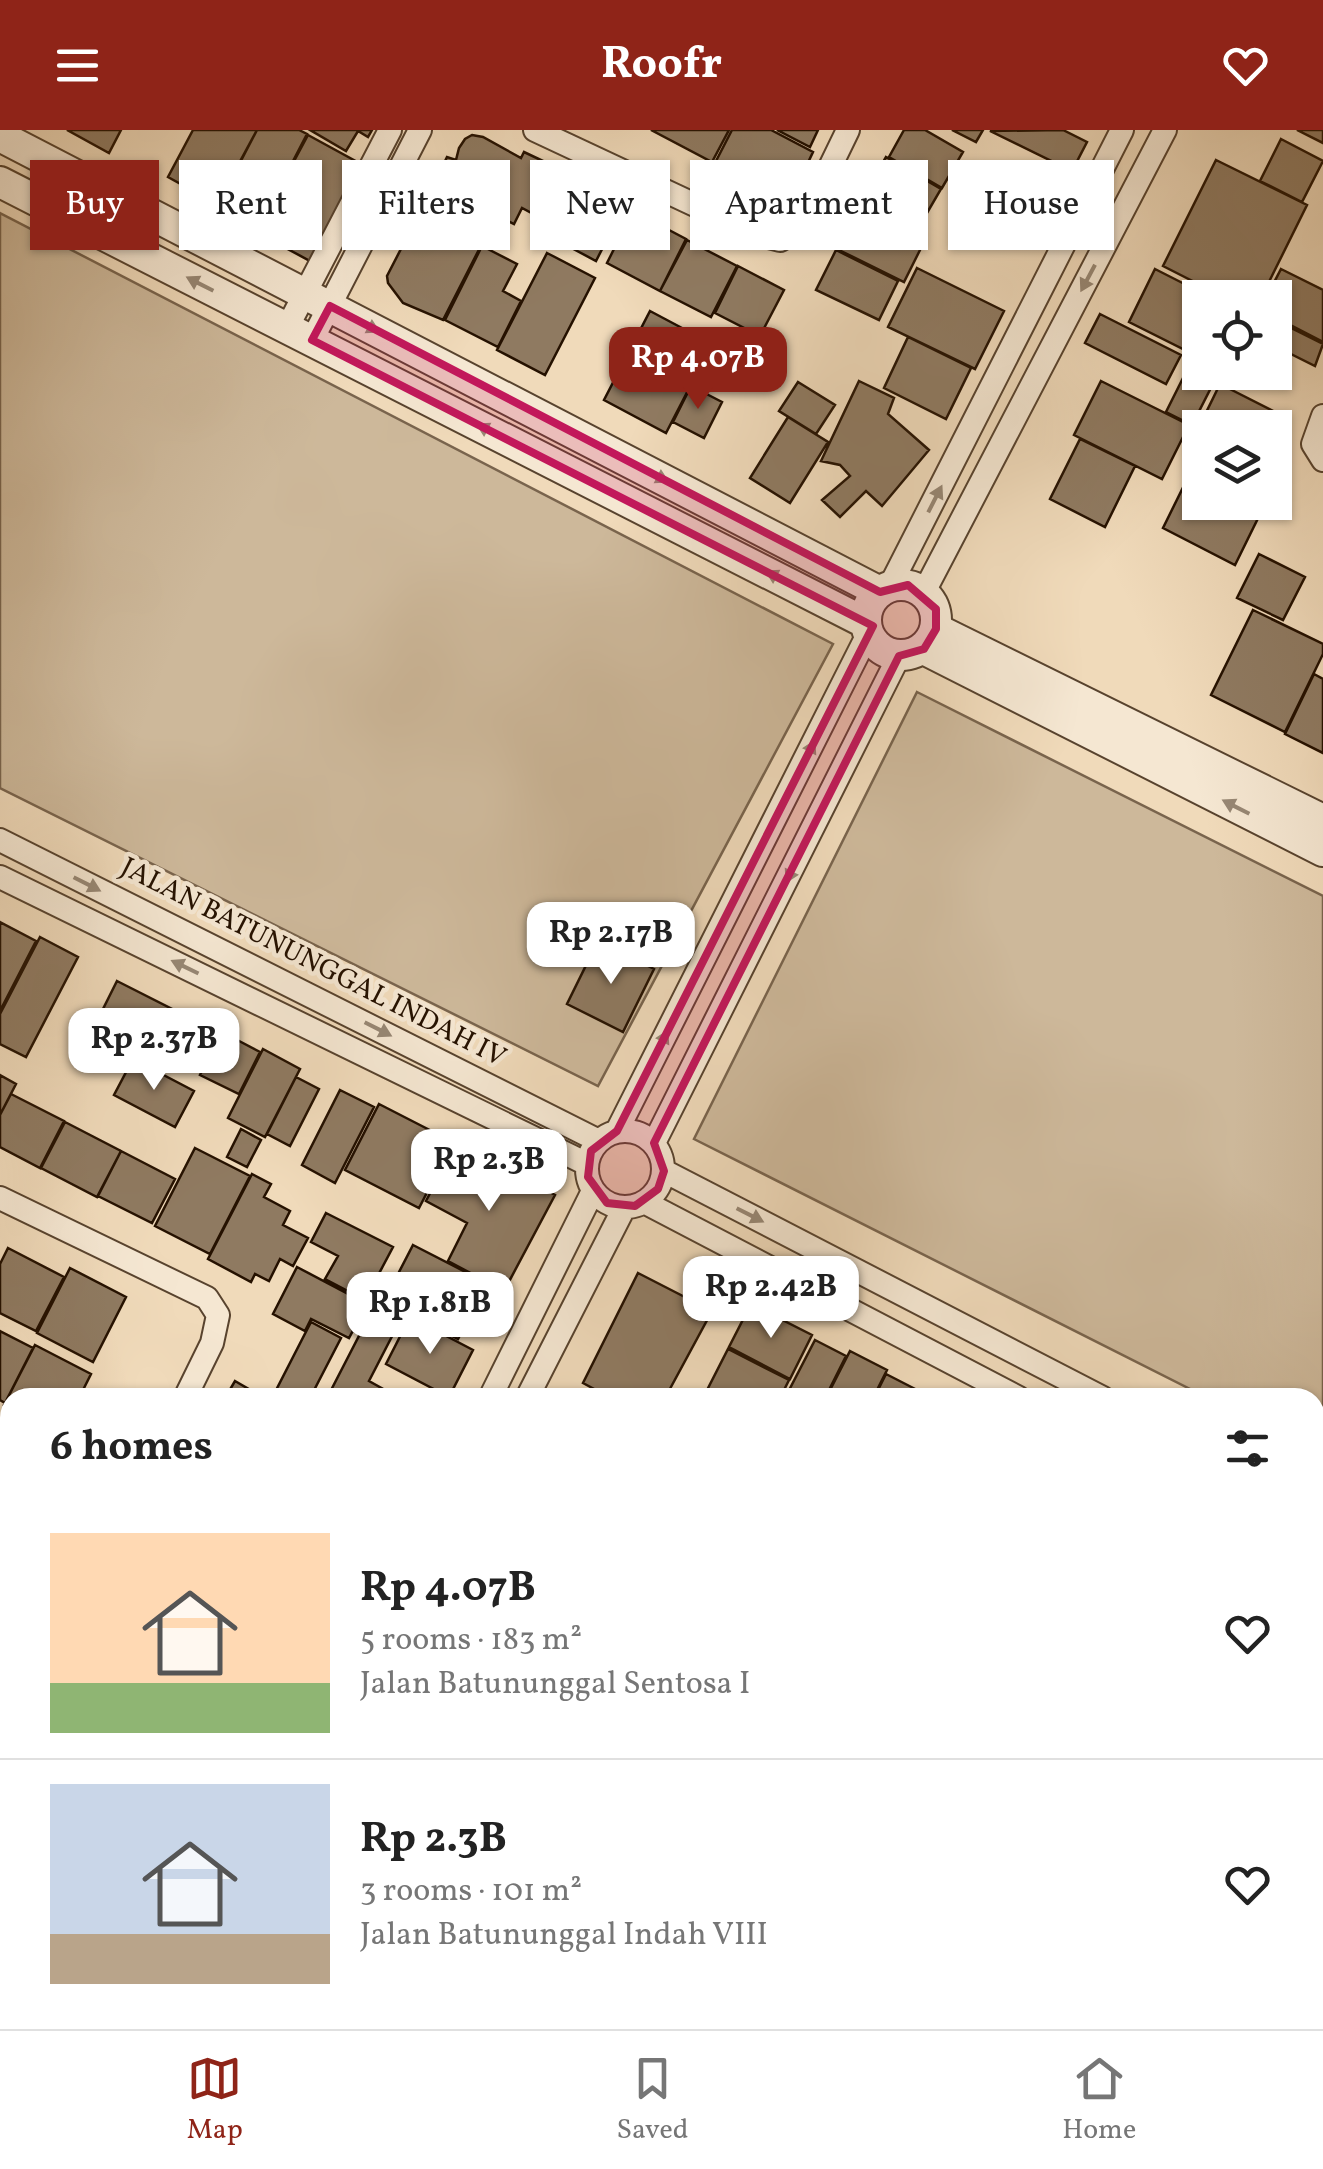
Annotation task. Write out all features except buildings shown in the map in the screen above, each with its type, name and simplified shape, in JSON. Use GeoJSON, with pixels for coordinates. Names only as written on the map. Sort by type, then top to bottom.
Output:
{"type":"FeatureCollection","features":[{"type":"Feature","properties":{"kind":"street"},"geometry":{"type":"LineString","coordinates":[[319,300],[390,130]]}},
{"type":"Feature","properties":{"kind":"street"},"geometry":{"type":"LineString","coordinates":[[300,334],[420,130]]}},
{"type":"Feature","properties":{"kind":"street"},"geometry":{"type":"LineString","coordinates":[[536,130],[568,137],[757,234],[780,240],[800,229],[848,130]]}},
{"type":"Feature","properties":{"kind":"street"},"geometry":{"type":"LineString","coordinates":[[999,1388],[634,1205],[607,1203],[593,1191],[587,1164],[608,1136],[867,628],[869,606],[885,589],[1122,130]]}},
{"type":"Feature","properties":{"kind":"street"},"geometry":{"type":"LineString","coordinates":[[924,592],[1166,130]]}},
{"type":"Feature","properties":{"kind":"street"},"geometry":{"type":"LineString","coordinates":[[0,136],[885,589],[908,585],[924,592],[936,608],[920,645],[654,1144]]}},
{"type":"Feature","properties":{"kind":"street"},"geometry":{"type":"LineString","coordinates":[[0,182],[867,628],[881,650],[920,645],[1323,820]]}},
{"type":"Feature","properties":{"kind":"street"},"geometry":{"type":"LineString","coordinates":[[1323,416],[1314,444],[1323,460]]}},
{"type":"Feature","properties":{"kind":"street"},"geometry":{"type":"LineString","coordinates":[[920,645],[1323,851]]}},
{"type":"Feature","properties":{"kind":"street","name":"JALAN BATUNUNGGAL INDAH IV"},"geometry":{"type":"LineString","coordinates":[[0,840],[608,1136]]}},
{"type":"Feature","properties":{"kind":"street","name":"JALAN BATUNUNGGAL INDAH IV"},"geometry":{"type":"LineString","coordinates":[[0,876],[587,1164]]}},
{"type":"Feature","properties":{"kind":"street"},"geometry":{"type":"LineString","coordinates":[[533,1388],[634,1205],[658,1189],[664,1171],[654,1144],[638,1132],[608,1136]]}},
{"type":"Feature","properties":{"kind":"street"},"geometry":{"type":"LineString","coordinates":[[664,1171],[1084,1388]]}},
{"type":"Feature","properties":{"kind":"street"},"geometry":{"type":"LineString","coordinates":[[495,1388],[593,1191]]}},
{"type":"Feature","properties":{"kind":"street"},"geometry":{"type":"LineString","coordinates":[[0,1198],[207,1298],[218,1315],[212,1343],[190,1388]]}},
{"type":"Feature","properties":{"kind":"highlighted area"},"geometry":{"type":"Polygon","coordinates":[[[330,306],[880,592],[908,585],[936,609],[936,629],[924,649],[899,656],[654,1143],[664,1171],[658,1189],[635,1206],[607,1203],[588,1177],[591,1151],[617,1131],[873,626],[312,340],[330,306]]]}},
{"type":"Feature","properties":{"kind":"shaded area"},"geometry":{"type":"Polygon","coordinates":[[[0,213],[30,229],[30,250],[72,250],[833,644],[598,1086],[0,788],[0,213]]]}},
{"type":"Feature","properties":{"kind":"shaded area"},"geometry":{"type":"Polygon","coordinates":[[[917,692],[1323,896],[1323,1388],[1188,1388],[694,1139],[917,692]]]}}]}
